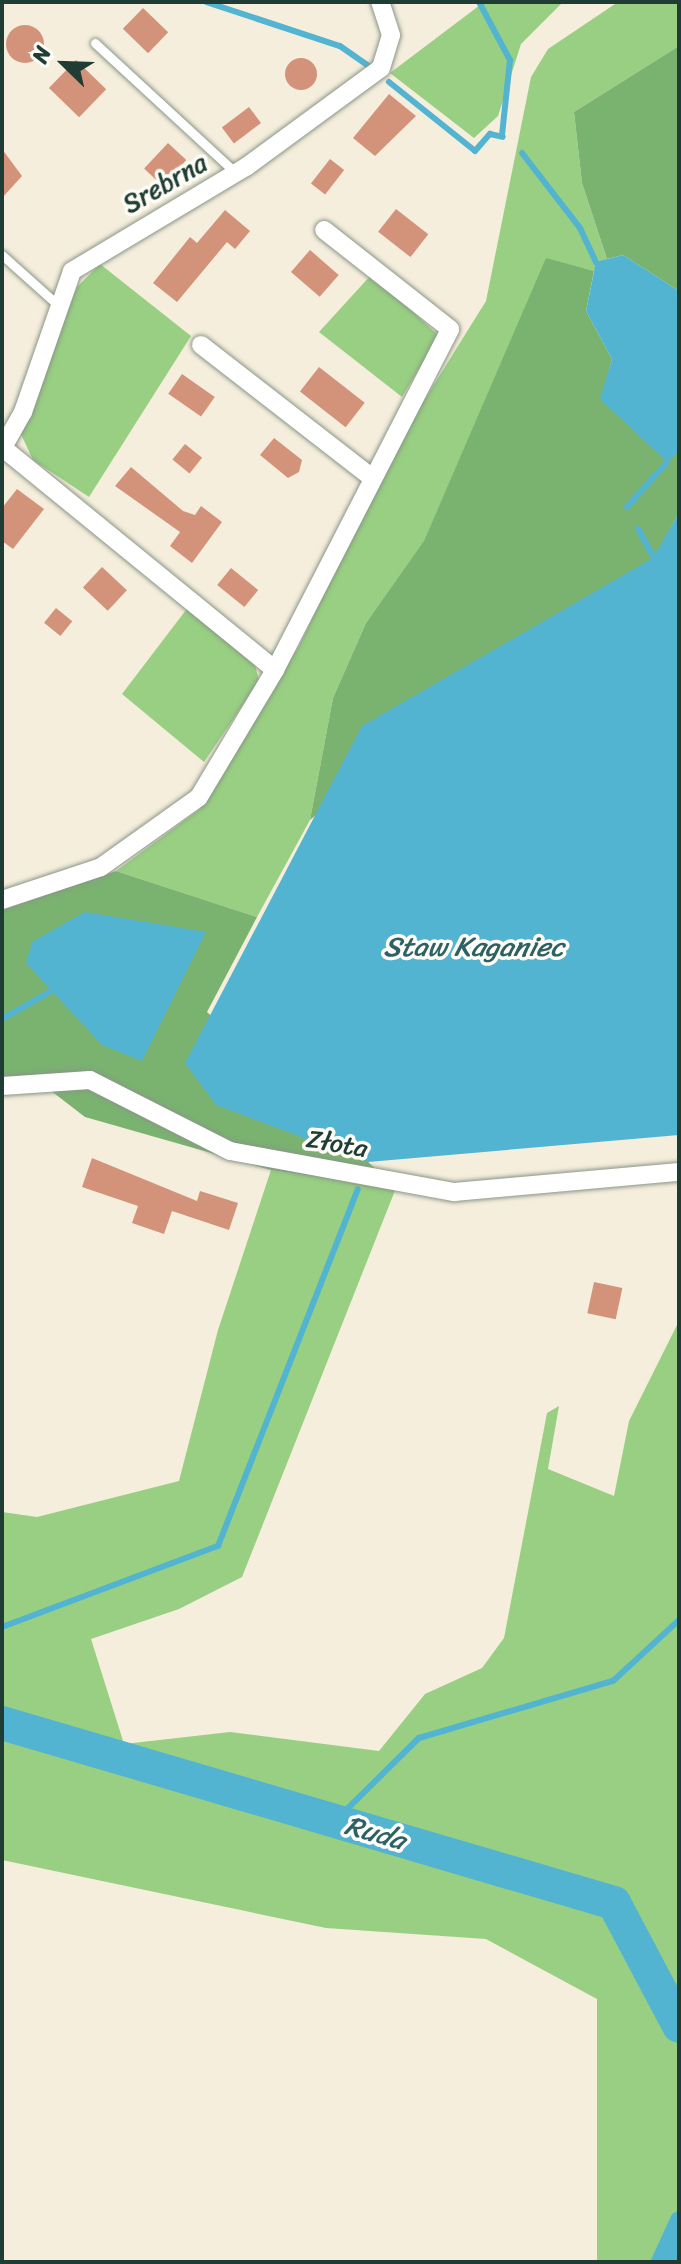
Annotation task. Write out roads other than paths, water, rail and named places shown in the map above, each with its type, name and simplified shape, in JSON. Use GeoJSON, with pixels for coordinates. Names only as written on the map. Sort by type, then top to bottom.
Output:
{"type":"FeatureCollection","features":[{"type":"Feature","properties":{"kind":"street","name":"Srebrna"},"geometry":{"type":"LineString","coordinates":[[2,448],[23,412],[72,271],[236,173],[381,68],[391,35],[380,2]]}},
{"type":"Feature","properties":{"kind":"street"},"geometry":{"type":"LineString","coordinates":[[2,900],[101,867],[199,797],[275,670],[371,477],[450,329],[324,230]]}},
{"type":"Feature","properties":{"kind":"street"},"geometry":{"type":"LineString","coordinates":[[201,345],[371,477]]}},
{"type":"Feature","properties":{"kind":"street"},"geometry":{"type":"LineString","coordinates":[[2,448],[275,670]]}},
{"type":"Feature","properties":{"kind":"street","name":"Złota"},"geometry":{"type":"LineString","coordinates":[[2,1086],[90,1080],[230,1151],[454,1192],[679,1172]]}},
{"type":"Feature","properties":{"kind":"lane"},"geometry":{"type":"LineString","coordinates":[[95,43],[236,173]]}},
{"type":"Feature","properties":{"kind":"lane"},"geometry":{"type":"LineString","coordinates":[[2,255],[58,305]]}},
{"type":"Feature","properties":{"kind":"water"},"geometry":{"type":"Polygon","coordinates":[[[623,255],[679,291],[679,451],[667,462],[600,399],[612,359],[586,311],[596,262],[623,255]]]}},
{"type":"Feature","properties":{"kind":"water","name":"Staw Kaganiec"},"geometry":{"type":"Polygon","coordinates":[[[679,513],[679,1135],[368,1162],[216,1105],[185,1063],[362,726],[653,558],[679,513]]]}},
{"type":"Feature","properties":{"kind":"water"},"geometry":{"type":"Polygon","coordinates":[[[85,912],[206,932],[142,1061],[102,1045],[26,963],[32,942],[85,912]]]}},
{"type":"Feature","properties":{"kind":"water"},"geometry":{"type":"Polygon","coordinates":[[[679,2210],[678,2262],[650,2262],[672,2214],[679,2210]]]}},
{"type":"Feature","properties":{"kind":"waterway"},"geometry":{"type":"LineString","coordinates":[[206,2],[340,46],[369,66]]}},
{"type":"Feature","properties":{"kind":"waterway"},"geometry":{"type":"LineString","coordinates":[[479,2],[510,60],[502,135]]}},
{"type":"Feature","properties":{"kind":"waterway"},"geometry":{"type":"LineString","coordinates":[[389,82],[475,151],[490,134],[503,137]]}},
{"type":"Feature","properties":{"kind":"waterway"},"geometry":{"type":"LineString","coordinates":[[522,153],[580,228],[596,262]]}},
{"type":"Feature","properties":{"kind":"waterway"},"geometry":{"type":"LineString","coordinates":[[627,507],[667,462]]}},
{"type":"Feature","properties":{"kind":"waterway"},"geometry":{"type":"LineString","coordinates":[[638,529],[654,558]]}},
{"type":"Feature","properties":{"kind":"waterway"},"geometry":{"type":"LineString","coordinates":[[2,1019],[51,991]]}},
{"type":"Feature","properties":{"kind":"waterway"},"geometry":{"type":"LineString","coordinates":[[2,1627],[218,1546],[358,1189]]}},
{"type":"Feature","properties":{"kind":"waterway"},"geometry":{"type":"LineString","coordinates":[[335,1821],[419,1738],[613,1681],[679,1620]]}},
{"type":"Feature","properties":{"kind":"waterway","name":"Ruda"},"geometry":{"type":"LineString","coordinates":[[2,1723],[614,1903],[679,2026]]}}]}
